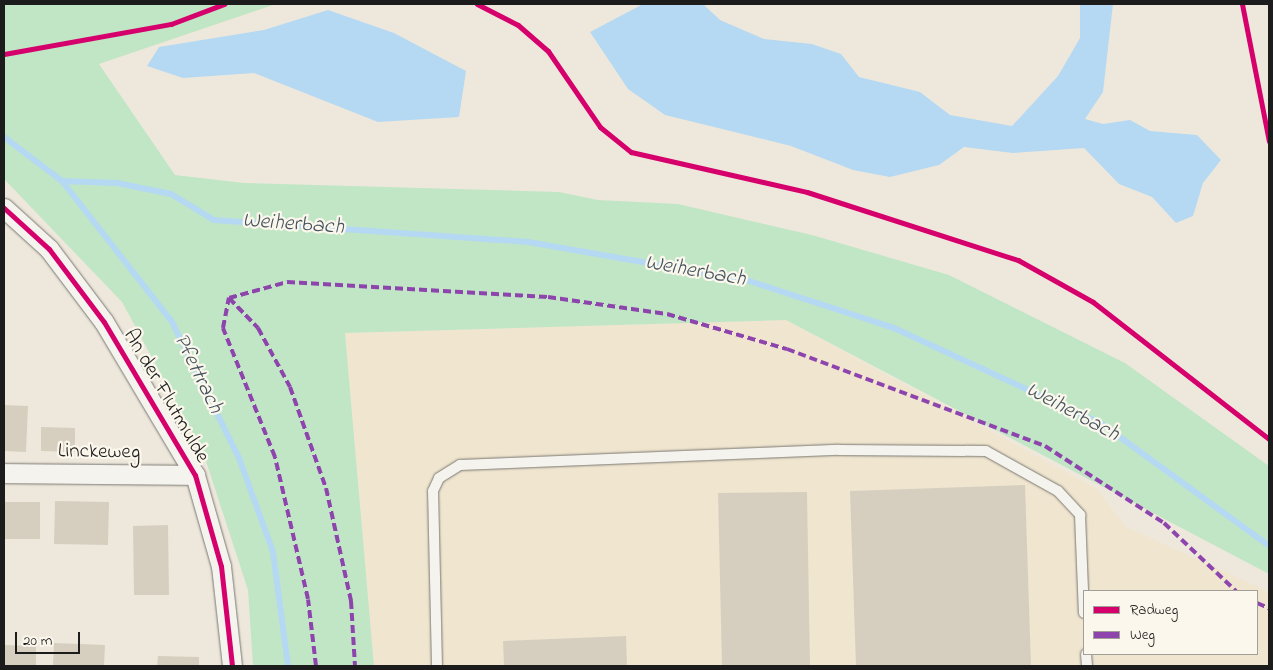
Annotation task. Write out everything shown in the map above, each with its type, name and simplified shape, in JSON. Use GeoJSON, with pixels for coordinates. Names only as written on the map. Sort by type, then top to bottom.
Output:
{"type":"FeatureCollection","features":[{"type":"Feature","properties":{"kind":"street","name":"An der Flutmulde"},"geometry":{"type":"LineString","coordinates":[[4,208],[49,249],[104,322],[194,476],[221,566],[232,666]]}},
{"type":"Feature","properties":{"kind":"street","name":"Linckeweg"},"geometry":{"type":"LineString","coordinates":[[4,473],[194,476]]}},
{"type":"Feature","properties":{"kind":"lane"},"geometry":{"type":"LineString","coordinates":[[436,666],[432,491],[439,478],[460,465],[839,450],[986,451],[1058,491],[1080,515],[1083,590]]}},
{"type":"Feature","properties":{"kind":"shaded area"},"geometry":{"type":"Polygon","coordinates":[[[786,320],[1097,489],[1126,527],[1269,592],[1269,666],[374,666],[345,333],[786,320]]]}},
{"type":"Feature","properties":{"kind":"green space"},"geometry":{"type":"Polygon","coordinates":[[[4,4],[276,4],[99,64],[175,175],[244,183],[559,192],[598,200],[678,204],[812,235],[949,275],[1125,363],[1269,466],[1269,574],[786,320],[345,333],[374,666],[253,666],[248,590],[203,452],[122,302],[4,179],[4,4]]]}},
{"type":"Feature","properties":{"kind":"water"},"geometry":{"type":"Polygon","coordinates":[[[643,4],[703,4],[720,20],[764,39],[812,44],[841,54],[859,77],[920,92],[950,115],[1012,126],[1058,76],[1080,38],[1080,4],[1113,4],[1103,92],[1085,119],[1103,124],[1130,120],[1150,131],[1197,135],[1221,160],[1203,183],[1193,216],[1176,223],[1152,197],[1119,184],[1084,148],[1013,153],[964,147],[939,165],[890,177],[853,170],[791,146],[665,115],[628,89],[590,32],[643,4]]]}},
{"type":"Feature","properties":{"kind":"water"},"geometry":{"type":"Polygon","coordinates":[[[328,10],[394,33],[466,71],[459,117],[378,122],[254,73],[183,78],[147,66],[159,47],[264,30],[328,10]]]}},
{"type":"Feature","properties":{"kind":"building"},"geometry":{"type":"Polygon","coordinates":[[[4,405],[28,406],[26,452],[4,451],[4,405]]]}},
{"type":"Feature","properties":{"kind":"building"},"geometry":{"type":"Polygon","coordinates":[[[41,427],[75,428],[75,452],[41,451],[41,427]]]}},
{"type":"Feature","properties":{"kind":"building"},"geometry":{"type":"Polygon","coordinates":[[[1025,485],[1031,666],[856,666],[850,491],[1025,485]]]}},
{"type":"Feature","properties":{"kind":"building"},"geometry":{"type":"Polygon","coordinates":[[[807,492],[810,666],[722,666],[718,493],[807,492]]]}},
{"type":"Feature","properties":{"kind":"building"},"geometry":{"type":"Polygon","coordinates":[[[55,501],[109,502],[108,545],[54,544],[55,501]]]}},
{"type":"Feature","properties":{"kind":"building"},"geometry":{"type":"Polygon","coordinates":[[[4,502],[40,502],[40,539],[4,539],[4,502]]]}},
{"type":"Feature","properties":{"kind":"building"},"geometry":{"type":"Polygon","coordinates":[[[168,525],[169,595],[134,595],[133,526],[168,525]]]}},
{"type":"Feature","properties":{"kind":"building"},"geometry":{"type":"Polygon","coordinates":[[[626,636],[627,666],[504,666],[503,641],[626,636]]]}},
{"type":"Feature","properties":{"kind":"building"},"geometry":{"type":"Polygon","coordinates":[[[54,643],[105,645],[104,666],[53,666],[54,643]]]}},
{"type":"Feature","properties":{"kind":"building"},"geometry":{"type":"Polygon","coordinates":[[[4,645],[36,646],[36,666],[4,666],[4,645]]]}},
{"type":"Feature","properties":{"kind":"building"},"geometry":{"type":"Polygon","coordinates":[[[158,656],[199,657],[199,666],[157,666],[158,656]]]}},
{"type":"Feature","properties":{"kind":"waterway","name":"Pfettrach"},"geometry":{"type":"LineString","coordinates":[[4,137],[62,181],[172,322],[239,458],[273,552],[288,666]]}},
{"type":"Feature","properties":{"kind":"waterway","name":"Weiherbach"},"geometry":{"type":"LineString","coordinates":[[62,181],[117,183],[171,194],[214,220],[528,242],[746,280],[894,328],[1102,424],[1269,546]]}},
{"type":"Feature","properties":{"kind":"marked path"},"geometry":{"type":"LineString","coordinates":[[316,666],[308,599],[275,457],[223,328],[229,298],[287,282],[548,297],[667,314],[787,349],[1045,446],[1164,523],[1235,590]]}},
{"type":"Feature","properties":{"kind":"marked path"},"geometry":{"type":"LineString","coordinates":[[229,298],[258,328],[290,387],[326,488],[351,601],[355,666]]}},
{"type":"Feature","properties":{"kind":"marked path"},"geometry":{"type":"LineString","coordinates":[[1258,603],[1269,608]]}},
{"type":"Feature","properties":{"kind":"cycle path"},"geometry":{"type":"LineString","coordinates":[[4,54],[171,24],[224,4]]}},
{"type":"Feature","properties":{"kind":"cycle path"},"geometry":{"type":"LineString","coordinates":[[477,4],[518,25],[548,51],[600,127],[631,152],[807,192],[1018,260],[1093,302],[1269,439]]}},
{"type":"Feature","properties":{"kind":"cycle path"},"geometry":{"type":"LineString","coordinates":[[1242,4],[1269,141]]}},
{"type":"Feature","properties":{"kind":"cycle path"},"geometry":{"type":"LineString","coordinates":[[4,208],[49,249],[104,322],[195,475],[221,566],[232,666]]}}]}
